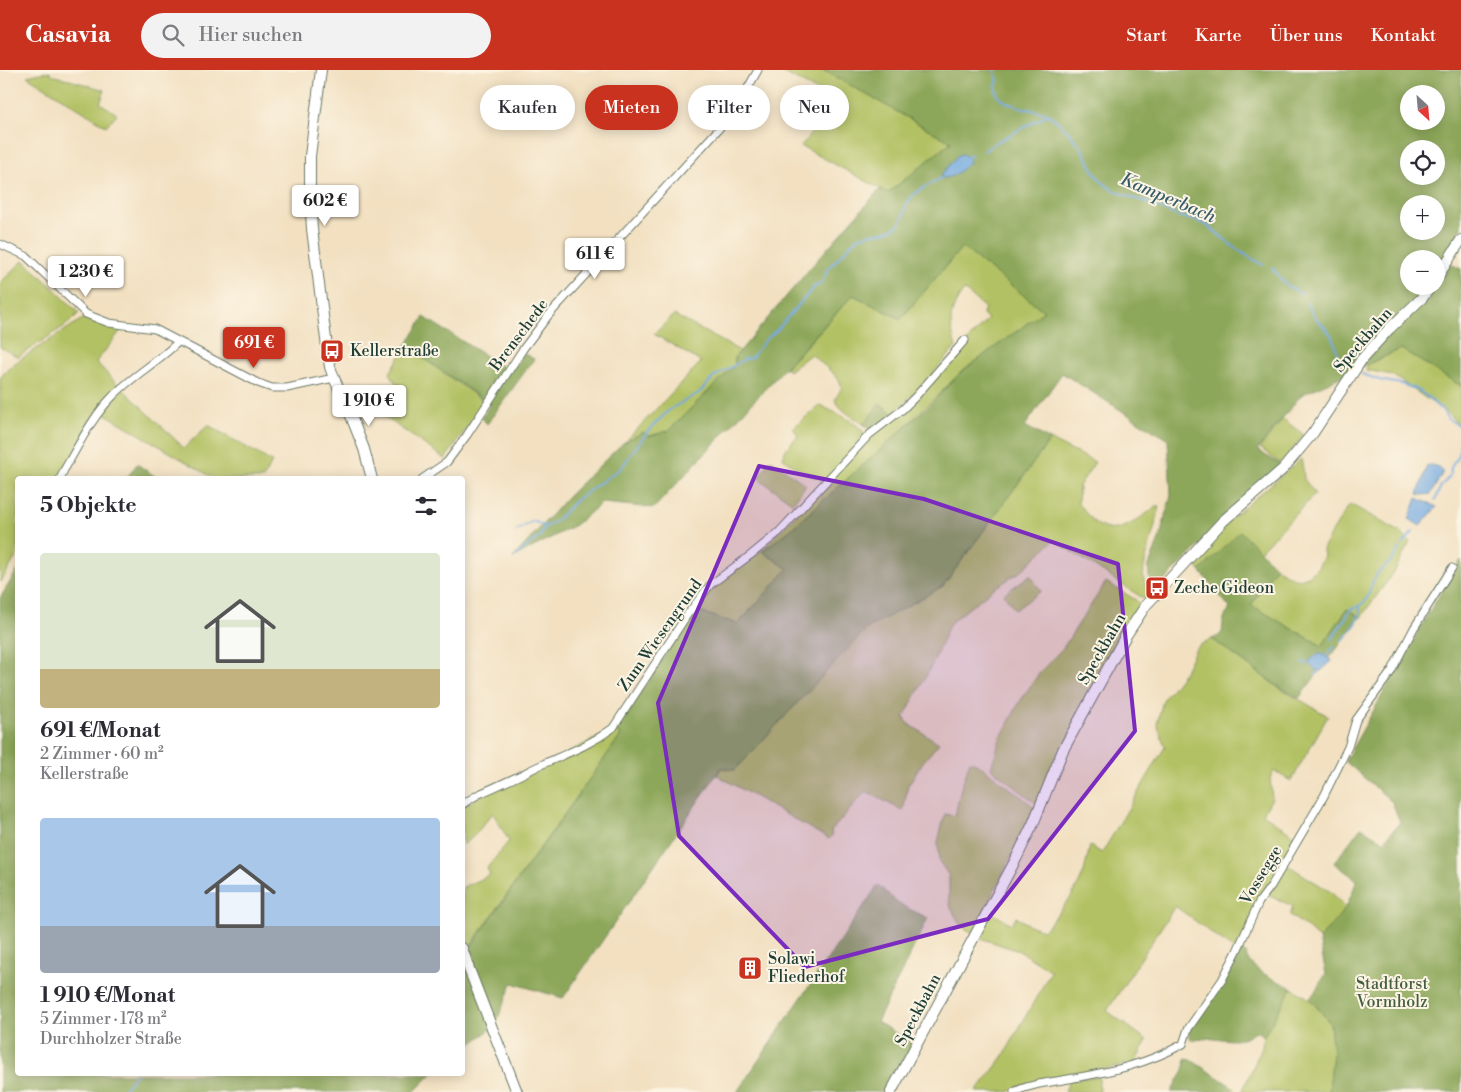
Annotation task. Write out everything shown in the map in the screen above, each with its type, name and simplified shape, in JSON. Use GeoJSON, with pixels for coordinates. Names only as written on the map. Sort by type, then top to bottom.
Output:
{"type":"FeatureCollection","features":[{"type":"Feature","properties":{"kind":"street"},"geometry":{"type":"LineString","coordinates":[[321,70],[310,156],[312,229],[330,367],[364,449],[371,476]]}},
{"type":"Feature","properties":{"kind":"street","name":"Brenschede"},"geometry":{"type":"LineString","coordinates":[[426,476],[447,462],[523,349],[543,323],[584,275],[725,122],[741,100],[758,70]]}},
{"type":"Feature","properties":{"kind":"street"},"geometry":{"type":"LineString","coordinates":[[1445,265],[1461,240]]}},
{"type":"Feature","properties":{"kind":"street"},"geometry":{"type":"LineString","coordinates":[[0,244],[26,256],[86,314],[109,323],[155,329],[258,383],[272,388],[302,386],[334,378]]}},
{"type":"Feature","properties":{"kind":"street","name":"Speckbahn"},"geometry":{"type":"LineString","coordinates":[[891,1092],[1016,859],[1033,824],[1063,750],[1125,637],[1146,605],[1223,521],[1283,469],[1313,433],[1362,359],[1388,329],[1424,295]]}},
{"type":"Feature","properties":{"kind":"street","name":"Zum Wiesengrund"},"geometry":{"type":"LineString","coordinates":[[465,803],[479,794],[584,747],[613,728],[687,615],[710,585],[779,532],[869,435],[903,409],[916,396],[965,340]]}},
{"type":"Feature","properties":{"kind":"street"},"geometry":{"type":"LineString","coordinates":[[62,476],[99,411],[113,395],[178,342]]}},
{"type":"Feature","properties":{"kind":"street","name":"Vossegge"},"geometry":{"type":"LineString","coordinates":[[1014,1092],[1032,1086],[1149,1061],[1183,1044],[1188,1029],[1222,980],[1259,902],[1271,886],[1324,796],[1348,747],[1356,720],[1391,672],[1414,628],[1452,568]]}},
{"type":"Feature","properties":{"kind":"street"},"geometry":{"type":"LineString","coordinates":[[466,970],[517,1092]]}},
{"type":"Feature","properties":{"kind":"highlighted area"},"geometry":{"type":"Polygon","coordinates":[[[759,466],[924,499],[1118,564],[1135,731],[988,919],[805,967],[679,836],[658,703],[759,466]]]}},
{"type":"Feature","properties":{"kind":"green space"},"geometry":{"type":"Polygon","coordinates":[[[778,70],[823,70],[951,142],[888,193],[801,146],[814,130],[849,130],[849,85],[807,85],[778,70]]]}},
{"type":"Feature","properties":{"kind":"green space"},"geometry":{"type":"Polygon","coordinates":[[[823,70],[1461,70],[1461,231],[1445,257],[1445,250],[1400,250],[1400,295],[1445,295],[1445,261],[1461,269],[1461,386],[1401,349],[1301,395],[1257,450],[1281,465],[1156,589],[1152,588],[1150,583],[1148,568],[1160,537],[1171,495],[1168,440],[1062,373],[1025,426],[1050,440],[943,586],[866,629],[735,770],[721,768],[563,998],[512,983],[495,1026],[465,1048],[465,946],[469,949],[621,735],[613,730],[655,672],[693,610],[738,624],[788,569],[762,551],[789,531],[928,407],[960,373],[1044,311],[962,247],[901,319],[853,295],[654,508],[602,503],[575,525],[513,558],[569,495],[623,443],[643,432],[649,436],[668,431],[735,365],[735,357],[880,189],[888,193],[951,142],[823,70]]]}},
{"type":"Feature","properties":{"kind":"green space"},"geometry":{"type":"Polygon","coordinates":[[[50,71],[52,75],[105,90],[100,103],[117,114],[106,126],[27,76],[50,71]]]}},
{"type":"Feature","properties":{"kind":"green space"},"geometry":{"type":"Polygon","coordinates":[[[962,247],[1044,311],[960,373],[892,439],[789,531],[762,551],[788,569],[738,624],[693,610],[705,593],[761,551],[871,435],[918,396],[988,319],[983,315],[985,308],[964,290],[955,304],[951,317],[956,347],[894,414],[880,404],[863,424],[840,407],[835,400],[842,387],[839,380],[811,354],[789,371],[786,368],[853,295],[901,319],[962,247]]]}},
{"type":"Feature","properties":{"kind":"green space"},"geometry":{"type":"Polygon","coordinates":[[[24,260],[79,313],[69,323],[18,357],[0,347],[0,283],[24,260]]]}},
{"type":"Feature","properties":{"kind":"green space"},"geometry":{"type":"Polygon","coordinates":[[[674,315],[740,351],[735,357],[735,365],[668,431],[649,437],[643,433],[624,443],[701,362],[654,334],[674,315]]]}},
{"type":"Feature","properties":{"kind":"green space"},"geometry":{"type":"Polygon","coordinates":[[[88,317],[122,329],[96,362],[120,387],[60,476],[15,476],[15,558],[1,582],[0,378],[15,363],[88,317]]]}},
{"type":"Feature","properties":{"kind":"green space"},"geometry":{"type":"Polygon","coordinates":[[[424,317],[511,372],[523,353],[534,359],[487,424],[482,418],[490,404],[406,346],[424,317]]]}},
{"type":"Feature","properties":{"kind":"green space"},"geometry":{"type":"Polygon","coordinates":[[[406,346],[485,402],[445,459],[382,415],[403,395],[390,373],[406,346]]]}},
{"type":"Feature","properties":{"kind":"green space"},"geometry":{"type":"Polygon","coordinates":[[[1401,349],[1461,386],[1461,424],[1457,424],[1449,414],[1392,375],[1366,370],[1368,364],[1401,349]]]}},
{"type":"Feature","properties":{"kind":"green space"},"geometry":{"type":"Polygon","coordinates":[[[123,389],[184,448],[208,425],[272,462],[265,476],[210,476],[107,415],[104,410],[123,389]]]}},
{"type":"Feature","properties":{"kind":"green space"},"geometry":{"type":"Polygon","coordinates":[[[880,404],[894,414],[871,431],[863,424],[880,404]]]}},
{"type":"Feature","properties":{"kind":"green space"},"geometry":{"type":"Polygon","coordinates":[[[820,405],[850,421],[865,434],[824,481],[802,471],[783,458],[787,447],[798,435],[793,428],[820,405]]]}},
{"type":"Feature","properties":{"kind":"green space"},"geometry":{"type":"Polygon","coordinates":[[[1283,419],[1304,435],[1281,464],[1260,448],[1283,419]]]}},
{"type":"Feature","properties":{"kind":"green space"},"geometry":{"type":"Polygon","coordinates":[[[1050,440],[1095,462],[1079,486],[1078,504],[1100,526],[1107,529],[1123,527],[1131,524],[1159,505],[1144,565],[1144,579],[1149,593],[1144,599],[1054,540],[1020,572],[993,589],[950,623],[932,665],[904,717],[907,723],[939,743],[923,762],[908,785],[903,811],[866,791],[831,831],[832,836],[829,839],[717,775],[721,768],[735,770],[866,629],[943,586],[1050,440]]]}},
{"type":"Feature","properties":{"kind":"green space"},"geometry":{"type":"Polygon","coordinates":[[[1301,459],[1304,479],[1315,494],[1260,551],[1240,531],[1200,571],[1191,561],[1228,521],[1301,459]]]}},
{"type":"Feature","properties":{"kind":"green space"},"geometry":{"type":"Polygon","coordinates":[[[771,460],[806,485],[793,503],[758,478],[771,460]]]}},
{"type":"Feature","properties":{"kind":"green space"},"geometry":{"type":"Polygon","coordinates":[[[137,464],[155,476],[128,476],[137,464]]]}},
{"type":"Feature","properties":{"kind":"green space"},"geometry":{"type":"Polygon","coordinates":[[[1350,504],[1400,532],[1410,542],[1394,572],[1361,617],[1347,609],[1322,646],[1250,605],[1275,568],[1297,580],[1308,576],[1318,567],[1324,556],[1323,550],[1327,540],[1350,504]]]}},
{"type":"Feature","properties":{"kind":"green space"},"geometry":{"type":"Polygon","coordinates":[[[1240,531],[1276,567],[1251,605],[1322,646],[1347,609],[1361,617],[1299,698],[1276,685],[1212,639],[1220,635],[1224,618],[1230,608],[1200,571],[1240,531]]]}},
{"type":"Feature","properties":{"kind":"green space","name":"Stadtforst Vormholz"},"geometry":{"type":"Polygon","coordinates":[[[1461,560],[1461,1092],[1329,1092],[1333,1053],[1330,1023],[1310,999],[1326,974],[1319,939],[1346,908],[1357,880],[1334,863],[1361,827],[1384,841],[1400,822],[1392,802],[1345,761],[1432,607],[1461,560]]]}},
{"type":"Feature","properties":{"kind":"green space"},"geometry":{"type":"Polygon","coordinates":[[[15,574],[15,1076],[430,1076],[414,1092],[0,1092],[0,598],[15,574]]]}},
{"type":"Feature","properties":{"kind":"green space"},"geometry":{"type":"Polygon","coordinates":[[[1030,575],[1041,591],[1015,610],[1004,594],[1030,575]]]}},
{"type":"Feature","properties":{"kind":"green space"},"geometry":{"type":"Polygon","coordinates":[[[1106,582],[1136,600],[1142,606],[1037,804],[991,768],[1000,739],[1019,703],[1040,672],[1063,648],[1106,582]]]}},
{"type":"Feature","properties":{"kind":"green space"},"geometry":{"type":"Polygon","coordinates":[[[1212,639],[1276,686],[1328,716],[1291,781],[1274,771],[1270,778],[1272,798],[1263,814],[1297,837],[1236,951],[1175,906],[1107,1011],[1147,1040],[1135,1063],[1017,1087],[1009,1092],[976,1092],[1003,1057],[1051,971],[1019,951],[977,937],[992,913],[1011,924],[1016,917],[1031,926],[1043,930],[1071,897],[1084,872],[1090,846],[1102,853],[1165,747],[1157,724],[1163,700],[1185,671],[1196,648],[1212,639]]]}},
{"type":"Feature","properties":{"kind":"green space"},"geometry":{"type":"Polygon","coordinates":[[[613,730],[621,735],[468,949],[465,944],[465,886],[490,875],[487,868],[509,841],[493,813],[473,837],[465,843],[465,804],[613,730]]]}},
{"type":"Feature","properties":{"kind":"green space"},"geometry":{"type":"Polygon","coordinates":[[[970,761],[978,764],[1036,808],[973,933],[961,926],[951,908],[949,876],[939,861],[938,842],[945,814],[955,816],[961,788],[970,761]]]}},
{"type":"Feature","properties":{"kind":"green space"},"geometry":{"type":"Polygon","coordinates":[[[1286,864],[1331,892],[1346,908],[1319,939],[1290,915],[1293,906],[1267,895],[1286,864]]]}},
{"type":"Feature","properties":{"kind":"green space"},"geometry":{"type":"Polygon","coordinates":[[[878,885],[899,904],[928,918],[877,1022],[913,1043],[887,1092],[737,1092],[878,885]]]}},
{"type":"Feature","properties":{"kind":"green space"},"geometry":{"type":"Polygon","coordinates":[[[1240,950],[1247,954],[1246,956],[1250,962],[1260,971],[1292,988],[1263,1037],[1258,1032],[1254,1032],[1250,1036],[1240,1039],[1204,1038],[1191,1040],[1189,1032],[1240,950]]]}},
{"type":"Feature","properties":{"kind":"green space"},"geometry":{"type":"Polygon","coordinates":[[[1292,988],[1310,999],[1330,1022],[1333,1053],[1329,1092],[1242,1092],[1262,1047],[1263,1037],[1292,988]]]}},
{"type":"Feature","properties":{"kind":"green space"},"geometry":{"type":"Polygon","coordinates":[[[1186,1059],[1191,1060],[1236,1089],[1223,1092],[1171,1092],[1184,1070],[1186,1059]]]}},
{"type":"Feature","properties":{"kind":"green space"},"geometry":{"type":"Polygon","coordinates":[[[1099,1076],[1099,1092],[1065,1092],[1069,1080],[1099,1076]]]}},
{"type":"Feature","properties":{"kind":"water"},"geometry":{"type":"Polygon","coordinates":[[[962,154],[968,157],[969,162],[953,175],[941,178],[941,175],[957,156],[962,154]]]}},
{"type":"Feature","properties":{"kind":"water"},"geometry":{"type":"Polygon","coordinates":[[[1427,466],[1437,467],[1443,472],[1431,494],[1418,494],[1427,466]]]}},
{"type":"Feature","properties":{"kind":"water"},"geometry":{"type":"Polygon","coordinates":[[[1417,498],[1437,507],[1420,526],[1409,519],[1417,498]]]}},
{"type":"Feature","properties":{"kind":"water"},"geometry":{"type":"Polygon","coordinates":[[[1318,654],[1332,660],[1321,671],[1314,669],[1309,664],[1310,660],[1318,654]]]}},
{"type":"Feature","properties":{"kind":"waterway","name":"Kamperbach"},"geometry":{"type":"LineString","coordinates":[[994,70],[998,80],[996,89],[998,96],[1013,105],[1043,113],[1053,118],[1079,145],[1096,174],[1107,186],[1121,194],[1204,224],[1237,250],[1263,265]]}},
{"type":"Feature","properties":{"kind":"waterway"},"geometry":{"type":"LineString","coordinates":[[984,151],[1047,115]]}},
{"type":"Feature","properties":{"kind":"waterway"},"geometry":{"type":"LineString","coordinates":[[968,157],[972,155]]}},
{"type":"Feature","properties":{"kind":"waterway"},"geometry":{"type":"LineString","coordinates":[[516,556],[540,537],[544,528],[556,521],[576,500],[621,468],[648,431],[669,410],[700,392],[714,377],[745,359],[751,358],[814,287],[822,283],[827,270],[856,239],[896,227],[902,221],[907,203],[912,196],[941,178]]}},
{"type":"Feature","properties":{"kind":"waterway","name":"Kamperbach"},"geometry":{"type":"LineString","coordinates":[[1272,268],[1286,285],[1302,294]]}},
{"type":"Feature","properties":{"kind":"waterway","name":"Kamperbach"},"geometry":{"type":"LineString","coordinates":[[1307,303],[1333,338],[1339,366],[1342,368]]}},
{"type":"Feature","properties":{"kind":"waterway","name":"Kamperbach"},"geometry":{"type":"LineString","coordinates":[[1362,374],[1418,390],[1442,409],[1448,419],[1461,427]]}},
{"type":"Feature","properties":{"kind":"waterway"},"geometry":{"type":"LineString","coordinates":[[1435,500],[1441,486],[1450,476],[1451,468],[1458,455],[1461,443]]}},
{"type":"Feature","properties":{"kind":"waterway"},"geometry":{"type":"LineString","coordinates":[[516,531],[533,521],[544,526]]}},
{"type":"Feature","properties":{"kind":"waterway"},"geometry":{"type":"LineString","coordinates":[[1403,544],[1413,532]]}},
{"type":"Feature","properties":{"kind":"waterway"},"geometry":{"type":"LineString","coordinates":[[1332,639],[1351,609],[1358,607],[1366,600],[1377,574],[1391,561],[1400,548]]}},
{"type":"Feature","properties":{"kind":"waterway"},"geometry":{"type":"LineString","coordinates":[[1342,641],[1357,622],[1360,608]]}},
{"type":"Feature","properties":{"kind":"waterway"},"geometry":{"type":"LineString","coordinates":[[1327,656],[1334,647]]}},
{"type":"Feature","properties":{"kind":"waterway"},"geometry":{"type":"LineString","coordinates":[[1302,663],[1309,663]]}},
{"type":"Feature","properties":{"kind":"waterway"},"geometry":{"type":"LineString","coordinates":[[1316,675],[1318,671]]}},
{"type":"Feature","properties":{"kind":"waterway"},"geometry":{"type":"LineString","coordinates":[[122,1092],[134,1076]]}},
{"type":"Feature","properties":{"kind":"place","name":"Kellerstraße"},"geometry":{"type":"Point","coordinates":[332,351]}},
{"type":"Feature","properties":{"kind":"place","name":"Zeche Gideon"},"geometry":{"type":"Point","coordinates":[1157,588]}},
{"type":"Feature","properties":{"kind":"place","name":"Solawi Fliederhof"},"geometry":{"type":"Point","coordinates":[750,968]}}]}
